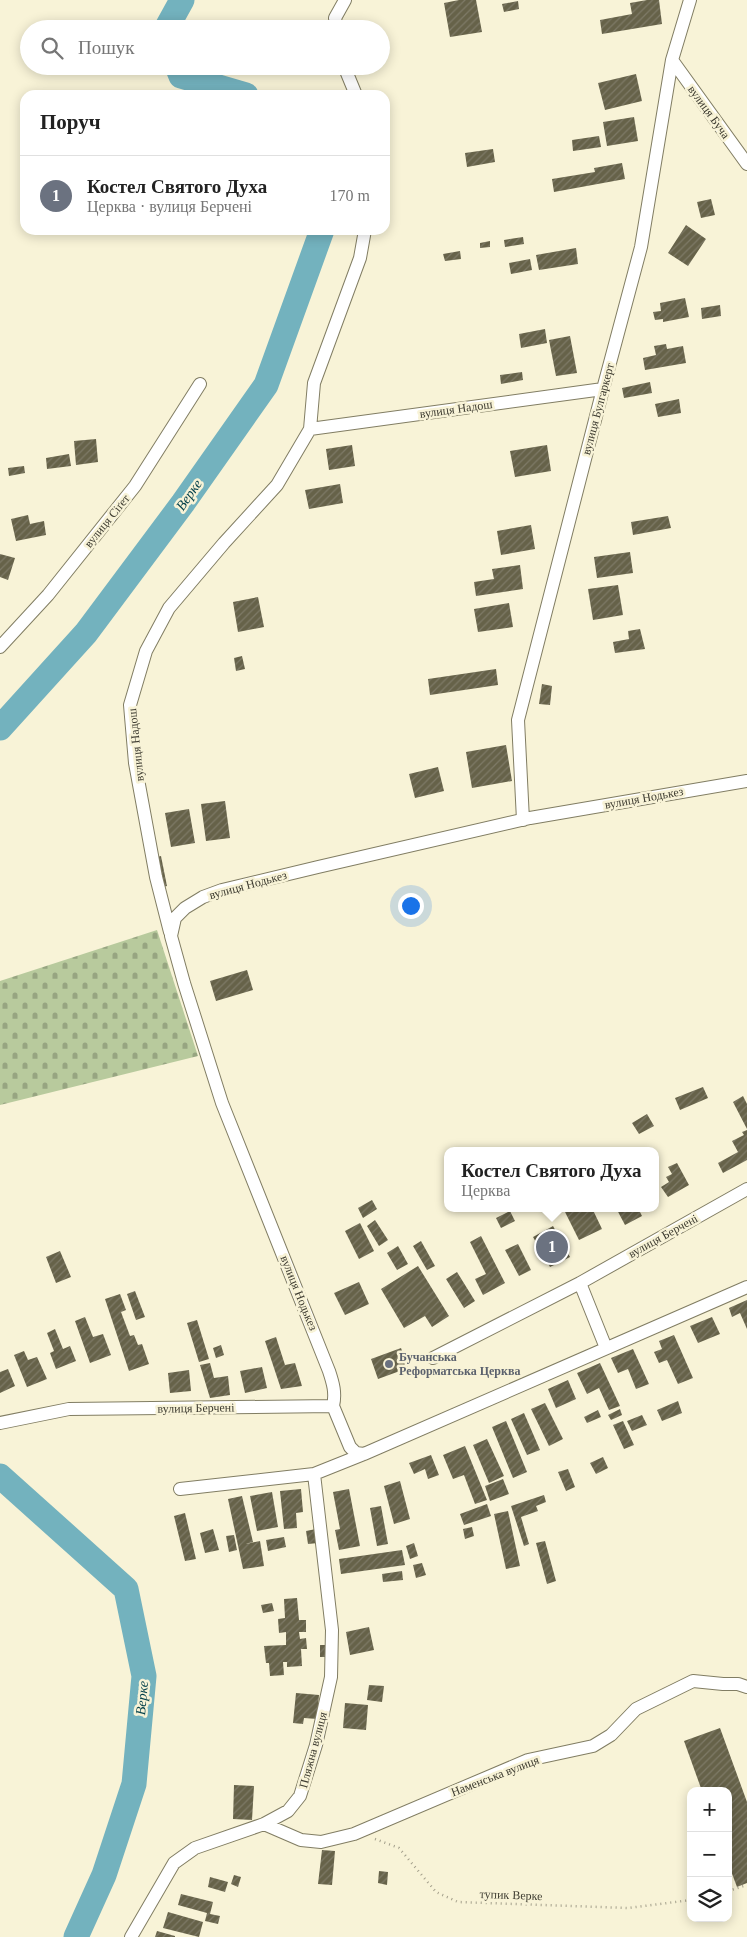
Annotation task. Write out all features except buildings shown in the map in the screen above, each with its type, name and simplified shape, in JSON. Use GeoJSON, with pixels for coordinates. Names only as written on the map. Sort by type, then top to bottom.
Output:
{"type":"FeatureCollection","features":[{"type":"Feature","properties":{"kind":"street"},"geometry":{"type":"LineString","coordinates":[[335,20],[345,0]]}},
{"type":"Feature","properties":{"kind":"street","name":"вулиця Булгаркерт"},"geometry":{"type":"LineString","coordinates":[[523,820],[518,720],[602,389],[641,247],[672,60],[690,0]]}},
{"type":"Feature","properties":{"kind":"street","name":"вулиця Буча"},"geometry":{"type":"LineString","coordinates":[[672,60],[747,164]]}},
{"type":"Feature","properties":{"kind":"street"},"geometry":{"type":"LineString","coordinates":[[348,75],[354,90]]}},
{"type":"Feature","properties":{"kind":"street","name":"вулиця Надош"},"geometry":{"type":"LineString","coordinates":[[171,936],[156,877],[139,782],[130,705],[146,651],[169,608],[277,484],[310,429],[314,383],[360,258],[364,235]]}},
{"type":"Feature","properties":{"kind":"street","name":"вулиця Сіґет"},"geometry":{"type":"LineString","coordinates":[[0,647],[48,595],[135,486],[200,384]]}},
{"type":"Feature","properties":{"kind":"street","name":"вулиця Надош"},"geometry":{"type":"LineString","coordinates":[[310,429],[602,389]]}},
{"type":"Feature","properties":{"kind":"street","name":"вулиця Нодькез"},"geometry":{"type":"LineString","coordinates":[[333,1406],[335,1398],[334,1386],[222,1102],[171,936],[175,918],[185,908],[203,897],[222,890],[523,820],[747,781]]}},
{"type":"Feature","properties":{"kind":"street","name":"вулиця Берчені"},"geometry":{"type":"LineString","coordinates":[[433,1358],[580,1283],[747,1190]]}},
{"type":"Feature","properties":{"kind":"street"},"geometry":{"type":"LineString","coordinates":[[580,1283],[606,1348]]}},
{"type":"Feature","properties":{"kind":"street"},"geometry":{"type":"LineString","coordinates":[[180,1489],[314,1474],[747,1287]]}},
{"type":"Feature","properties":{"kind":"street"},"geometry":{"type":"LineString","coordinates":[[333,1406],[350,1448],[356,1453],[364,1454]]}},
{"type":"Feature","properties":{"kind":"street","name":"вулиця Берчені"},"geometry":{"type":"LineString","coordinates":[[0,1423],[69,1409],[333,1406]]}},
{"type":"Feature","properties":{"kind":"street","name":"Пляжна вулиця"},"geometry":{"type":"LineString","coordinates":[[131,1937],[174,1863],[195,1848],[264,1824],[288,1811],[300,1796],[316,1745],[331,1677],[332,1630],[314,1474]]}},
{"type":"Feature","properties":{"kind":"street","name":"Наменська вулиця"},"geometry":{"type":"LineString","coordinates":[[264,1824],[301,1840],[321,1842],[354,1834],[528,1760],[593,1746],[611,1734],[636,1709],[694,1681],[738,1684],[747,1687]]}},
{"type":"Feature","properties":{"kind":"path","name":"тупик Верке"},"geometry":{"type":"LineString","coordinates":[[354,1834],[399,1848],[436,1892],[458,1902],[628,1908],[687,1901]]}},
{"type":"Feature","properties":{"kind":"path"},"geometry":{"type":"LineString","coordinates":[[732,1890],[747,1885]]}},
{"type":"Feature","properties":{"kind":"green space"},"geometry":{"type":"Polygon","coordinates":[[[157,930],[198,1056],[0,1105],[0,981],[157,930]]]}},
{"type":"Feature","properties":{"kind":"waterway","name":"Верке"},"geometry":{"type":"LineString","coordinates":[[171,20],[182,0]]}},
{"type":"Feature","properties":{"kind":"waterway","name":"Верке"},"geometry":{"type":"LineString","coordinates":[[181,75],[229,90]]}},
{"type":"Feature","properties":{"kind":"waterway","name":"Верке"},"geometry":{"type":"LineString","coordinates":[[0,728],[86,633],[183,503],[266,385],[320,235]]}},
{"type":"Feature","properties":{"kind":"waterway","name":"Верке"},"geometry":{"type":"LineString","coordinates":[[0,1476],[126,1589],[144,1676],[134,1784],[104,1875],[76,1937]]}},
{"type":"Feature","properties":{"kind":"place","name":"Костел Святого Духа"},"geometry":{"type":"Point","coordinates":[552,1247]}},
{"type":"Feature","properties":{"kind":"place","name":"Бучанська Реформатська Церква"},"geometry":{"type":"Point","coordinates":[389,1364]}}]}
